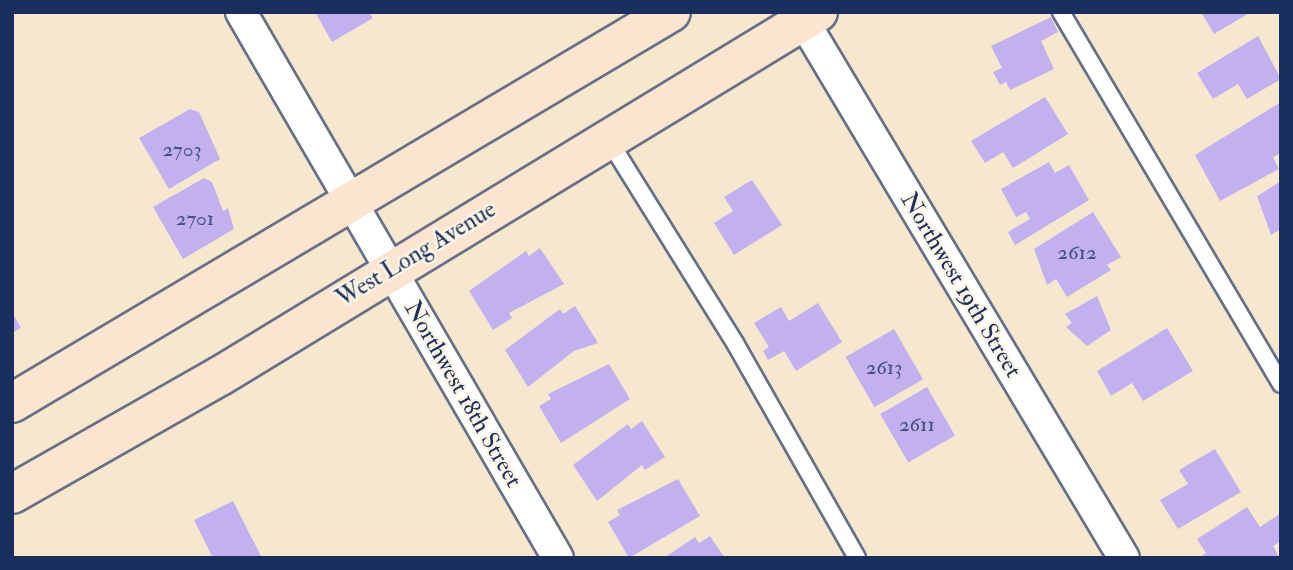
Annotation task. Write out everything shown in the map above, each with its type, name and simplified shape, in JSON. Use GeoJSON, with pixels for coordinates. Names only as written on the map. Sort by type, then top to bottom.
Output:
{"type":"FeatureCollection","features":[{"type":"Feature","properties":{"kind":"main road"},"geometry":{"type":"LineString","coordinates":[[12,403],[671,12]]}},
{"type":"Feature","properties":{"kind":"main road","name":"West Long Avenue"},"geometry":{"type":"LineString","coordinates":[[12,494],[608,139],[806,15]]}},
{"type":"Feature","properties":{"kind":"street","name":"Northwest 18th Street"},"geometry":{"type":"LineString","coordinates":[[241,12],[558,558]]}},
{"type":"Feature","properties":{"kind":"street","name":"Northwest 19th Street"},"geometry":{"type":"LineString","coordinates":[[806,15],[1124,558]]}},
{"type":"Feature","properties":{"kind":"lane"},"geometry":{"type":"LineString","coordinates":[[1061,12],[1281,384]]}},
{"type":"Feature","properties":{"kind":"lane"},"geometry":{"type":"LineString","coordinates":[[608,139],[735,343],[858,558]]}},
{"type":"Feature","properties":{"kind":"building"},"geometry":{"type":"Polygon","coordinates":[[[315,12],[369,12],[373,18],[332,42],[315,12]]]}},
{"type":"Feature","properties":{"kind":"building"},"geometry":{"type":"Polygon","coordinates":[[[1201,12],[1251,12],[1214,34],[1201,12]]]}},
{"type":"Feature","properties":{"kind":"building"},"geometry":{"type":"Polygon","coordinates":[[[1051,17],[1058,32],[1041,41],[1054,69],[1010,90],[1006,82],[1000,85],[993,72],[1002,68],[991,46],[1051,17]]]}},
{"type":"Feature","properties":{"kind":"building"},"geometry":{"type":"Polygon","coordinates":[[[1258,36],[1281,79],[1247,99],[1238,84],[1213,99],[1197,73],[1258,36]]]}},
{"type":"Feature","properties":{"kind":"building"},"geometry":{"type":"Polygon","coordinates":[[[1045,97],[1068,134],[1013,168],[1003,152],[985,163],[971,141],[1045,97]]]}},
{"type":"Feature","properties":{"kind":"building"},"geometry":{"type":"Polygon","coordinates":[[[1281,102],[1281,153],[1273,157],[1279,169],[1220,201],[1195,155],[1281,102]]]}},
{"type":"Feature","properties":{"kind":"building"},"geometry":{"type":"Polygon","coordinates":[[[190,109],[199,112],[220,159],[169,189],[139,138],[190,109]]]}},
{"type":"Feature","properties":{"kind":"building"},"geometry":{"type":"Polygon","coordinates":[[[1049,162],[1055,173],[1069,165],[1089,200],[1015,245],[1008,232],[1030,219],[1026,212],[1016,217],[1001,189],[1049,162]]]}},
{"type":"Feature","properties":{"kind":"building"},"geometry":{"type":"Polygon","coordinates":[[[204,178],[212,182],[223,211],[228,208],[234,229],[183,259],[153,207],[204,178]]]}},
{"type":"Feature","properties":{"kind":"building"},"geometry":{"type":"Polygon","coordinates":[[[752,180],[782,225],[734,255],[714,223],[733,211],[724,197],[752,180]]]}},
{"type":"Feature","properties":{"kind":"building"},"geometry":{"type":"Polygon","coordinates":[[[1281,181],[1281,229],[1271,235],[1257,196],[1281,181]]]}},
{"type":"Feature","properties":{"kind":"building"},"geometry":{"type":"Polygon","coordinates":[[[1093,212],[1121,257],[1107,265],[1111,270],[1067,297],[1056,279],[1047,285],[1034,249],[1093,212]]]}},
{"type":"Feature","properties":{"kind":"building"},"geometry":{"type":"Polygon","coordinates":[[[540,248],[564,284],[509,313],[512,318],[493,330],[469,291],[526,251],[529,256],[540,248]]]}},
{"type":"Feature","properties":{"kind":"building"},"geometry":{"type":"Polygon","coordinates":[[[1097,296],[1111,330],[1087,346],[1066,327],[1072,323],[1065,314],[1097,296]]]}},
{"type":"Feature","properties":{"kind":"building"},"geometry":{"type":"Polygon","coordinates":[[[818,303],[842,342],[796,371],[784,351],[768,360],[763,351],[769,347],[754,323],[781,307],[789,321],[818,303]]]}},
{"type":"Feature","properties":{"kind":"building"},"geometry":{"type":"Polygon","coordinates":[[[575,306],[598,343],[574,351],[528,387],[505,350],[560,309],[563,314],[575,306]]]}},
{"type":"Feature","properties":{"kind":"building"},"geometry":{"type":"Polygon","coordinates":[[[12,312],[21,328],[12,333],[12,312]]]}},
{"type":"Feature","properties":{"kind":"building"},"geometry":{"type":"Polygon","coordinates":[[[1167,328],[1193,371],[1143,401],[1132,383],[1111,396],[1097,371],[1167,328]]]}},
{"type":"Feature","properties":{"kind":"building"},"geometry":{"type":"Polygon","coordinates":[[[894,329],[923,379],[875,407],[846,357],[894,329]]]}},
{"type":"Feature","properties":{"kind":"building"},"geometry":{"type":"Polygon","coordinates":[[[609,364],[630,399],[561,443],[539,406],[551,399],[548,394],[609,364]]]}},
{"type":"Feature","properties":{"kind":"building"},"geometry":{"type":"Polygon","coordinates":[[[927,387],[955,435],[908,462],[880,414],[927,387]]]}},
{"type":"Feature","properties":{"kind":"building"},"geometry":{"type":"Polygon","coordinates":[[[642,421],[665,457],[645,470],[642,465],[597,501],[573,465],[628,424],[631,429],[642,421]]]}},
{"type":"Feature","properties":{"kind":"building"},"geometry":{"type":"Polygon","coordinates":[[[1215,449],[1241,492],[1178,529],[1160,500],[1188,484],[1179,470],[1215,449]]]}},
{"type":"Feature","properties":{"kind":"building"},"geometry":{"type":"Polygon","coordinates":[[[678,479],[700,516],[629,558],[608,522],[620,515],[617,510],[678,479]]]}},
{"type":"Feature","properties":{"kind":"building"},"geometry":{"type":"Polygon","coordinates":[[[233,501],[262,558],[213,558],[194,520],[233,501]]]}},
{"type":"Feature","properties":{"kind":"building"},"geometry":{"type":"Polygon","coordinates":[[[1247,507],[1260,527],[1281,513],[1281,541],[1273,546],[1279,557],[1199,558],[1206,553],[1197,539],[1247,507]]]}},
{"type":"Feature","properties":{"kind":"building"},"geometry":{"type":"Polygon","coordinates":[[[710,536],[725,558],[664,558],[695,537],[699,543],[710,536]]]}}]}
